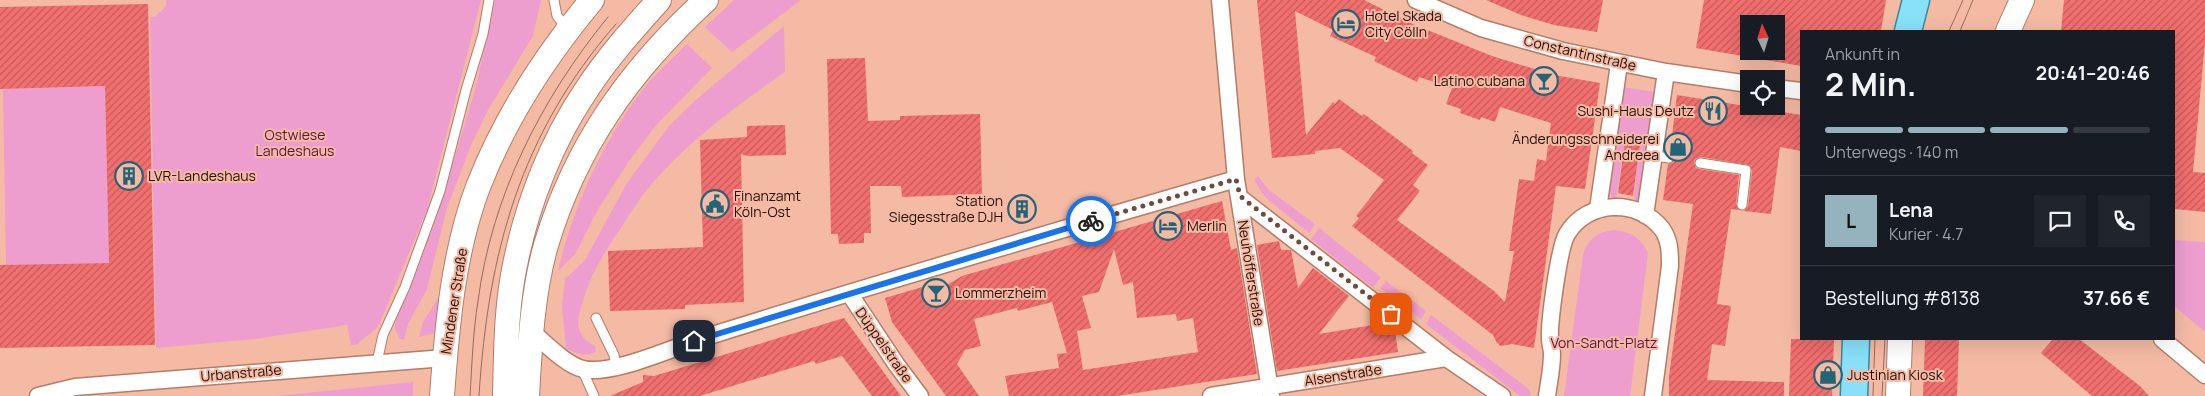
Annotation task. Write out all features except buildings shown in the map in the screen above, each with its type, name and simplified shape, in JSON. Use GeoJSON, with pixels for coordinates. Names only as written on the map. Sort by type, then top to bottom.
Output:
{"type":"FeatureCollection","features":[{"type":"Feature","properties":{"kind":"main road","name":"Mindener Straße"},"geometry":{"type":"LineString","coordinates":[[442,396],[445,358],[459,256],[478,188],[514,112],[568,29],[592,0]]}},
{"type":"Feature","properties":{"kind":"main road"},"geometry":{"type":"LineString","coordinates":[[1908,30],[1916,0]]}},
{"type":"Feature","properties":{"kind":"main road"},"geometry":{"type":"LineString","coordinates":[[2008,30],[2022,0]]}},
{"type":"Feature","properties":{"kind":"main road"},"geometry":{"type":"LineString","coordinates":[[527,396],[531,331],[546,247],[571,178],[593,136],[616,99],[648,58],[703,1]]}},
{"type":"Feature","properties":{"kind":"main road"},"geometry":{"type":"LineString","coordinates":[[646,5],[648,58]]}},
{"type":"Feature","properties":{"kind":"main road"},"geometry":{"type":"LineString","coordinates":[[506,396],[507,320],[515,260],[541,180],[565,126],[585,92],[646,5]]}},
{"type":"Feature","properties":{"kind":"main road"},"geometry":{"type":"LineString","coordinates":[[1854,396],[1856,340]]}},
{"type":"Feature","properties":{"kind":"main road"},"geometry":{"type":"LineString","coordinates":[[1898,396],[1900,340]]}},
{"type":"Feature","properties":{"kind":"street","name":"Neuhöfferstraße"},"geometry":{"type":"LineString","coordinates":[[1220,0],[1236,179],[1270,391]]}},
{"type":"Feature","properties":{"kind":"street","name":"Constantinstraße"},"geometry":{"type":"LineString","coordinates":[[1416,0],[1481,28],[1563,51],[1619,64],[1740,83]]}},
{"type":"Feature","properties":{"kind":"street"},"geometry":{"type":"LineString","coordinates":[[1598,209],[1619,64]]}},
{"type":"Feature","properties":{"kind":"street"},"geometry":{"type":"LineString","coordinates":[[1646,215],[1661,158],[1666,72]]}},
{"type":"Feature","properties":{"kind":"street"},"geometry":{"type":"LineString","coordinates":[[1785,89],[1800,91]]}},
{"type":"Feature","properties":{"kind":"street"},"geometry":{"type":"LineString","coordinates":[[531,331],[557,353],[582,369],[616,367],[705,337],[1013,243],[1236,179]]}},
{"type":"Feature","properties":{"kind":"street"},"geometry":{"type":"LineString","coordinates":[[1240,196],[1446,358],[1502,396]]}},
{"type":"Feature","properties":{"kind":"street"},"geometry":{"type":"LineString","coordinates":[[1547,396],[1552,353],[1550,338],[1561,250],[1566,234],[1578,219],[1598,209],[1621,208],[1646,215],[1662,230],[1670,249],[1670,266],[1653,396]]}},
{"type":"Feature","properties":{"kind":"street","name":"Düppelstraße"},"geometry":{"type":"LineString","coordinates":[[849,293],[896,364],[920,396]]}},
{"type":"Feature","properties":{"kind":"street"},"geometry":{"type":"LineString","coordinates":[[2163,340],[2205,375]]}},
{"type":"Feature","properties":{"kind":"street","name":"Urbanstraße"},"geometry":{"type":"LineString","coordinates":[[38,396],[75,387],[445,358]]}},
{"type":"Feature","properties":{"kind":"street","name":"Alsenstraße"},"geometry":{"type":"LineString","coordinates":[[1211,396],[1270,391],[1446,358]]}},
{"type":"Feature","properties":{"kind":"lane"},"geometry":{"type":"LineString","coordinates":[[377,362],[383,335],[405,288],[440,191],[466,90],[483,34],[489,0]]}},
{"type":"Feature","properties":{"kind":"lane"},"geometry":{"type":"LineString","coordinates":[[554,0],[557,16],[568,29]]}},
{"type":"Feature","properties":{"kind":"lane"},"geometry":{"type":"LineString","coordinates":[[1700,163],[1746,170],[1742,205]]}},
{"type":"Feature","properties":{"kind":"lane"},"geometry":{"type":"LineString","coordinates":[[596,318],[614,356],[616,367]]}},
{"type":"Feature","properties":{"kind":"lane"},"geometry":{"type":"LineString","coordinates":[[582,369],[594,396]]}},
{"type":"Feature","properties":{"kind":"green space","name":"Ostwiese Landeshaus"},"geometry":{"type":"Polygon","coordinates":[[[166,0],[481,0],[427,210],[378,327],[356,345],[351,345],[347,325],[255,339],[156,348],[150,17],[155,17],[166,6],[166,0]]]}},
{"type":"Feature","properties":{"kind":"green space"},"geometry":{"type":"Polygon","coordinates":[[[495,0],[541,0],[533,36],[488,110],[471,145],[447,208],[427,289],[408,324],[404,340],[400,339],[395,329],[396,314],[436,219],[475,90],[495,0]]]}},
{"type":"Feature","properties":{"kind":"green space"},"geometry":{"type":"Polygon","coordinates":[[[734,0],[801,0],[732,52],[705,27],[734,0]]]}},
{"type":"Feature","properties":{"kind":"green space"},"geometry":{"type":"Polygon","coordinates":[[[784,26],[785,72],[713,125],[664,170],[638,201],[600,260],[587,288],[578,319],[580,331],[595,346],[596,352],[581,354],[566,348],[562,307],[565,279],[585,260],[627,183],[669,126],[698,98],[784,26]]]}},
{"type":"Feature","properties":{"kind":"green space"},"geometry":{"type":"Polygon","coordinates":[[[687,44],[712,68],[657,124],[629,161],[597,211],[576,253],[558,271],[572,221],[605,148],[633,102],[649,82],[687,44]]]}},
{"type":"Feature","properties":{"kind":"green space"},"geometry":{"type":"Polygon","coordinates":[[[105,86],[109,263],[6,265],[3,89],[105,86]]]}},
{"type":"Feature","properties":{"kind":"green space"},"geometry":{"type":"Polygon","coordinates":[[[1624,87],[1654,92],[1640,197],[1637,202],[1634,202],[1637,165],[1621,163],[1616,200],[1612,198],[1609,192],[1624,87]]]}},
{"type":"Feature","properties":{"kind":"green space"},"geometry":{"type":"Polygon","coordinates":[[[1258,176],[1269,190],[1315,224],[1309,233],[1265,197],[1254,180],[1258,176]]]}},
{"type":"Feature","properties":{"kind":"green space"},"geometry":{"type":"Polygon","coordinates":[[[1319,228],[1381,277],[1373,288],[1311,239],[1319,228]]]}},
{"type":"Feature","properties":{"kind":"green space","name":"Von-Sandt-Platz"},"geometry":{"type":"Polygon","coordinates":[[[1614,230],[1635,236],[1648,253],[1630,396],[1564,396],[1583,255],[1594,237],[1603,232],[1614,230]]]}},
{"type":"Feature","properties":{"kind":"green space"},"geometry":{"type":"Polygon","coordinates":[[[2175,240],[2205,242],[2205,332],[2175,307],[2175,240]]]}},
{"type":"Feature","properties":{"kind":"green space"},"geometry":{"type":"Polygon","coordinates":[[[1386,281],[1426,311],[1421,319],[1380,288],[1386,281]]]}},
{"type":"Feature","properties":{"kind":"green space"},"geometry":{"type":"Polygon","coordinates":[[[440,295],[438,328],[435,333],[419,337],[423,322],[440,295]]]}},
{"type":"Feature","properties":{"kind":"green space"},"geometry":{"type":"Polygon","coordinates":[[[1431,315],[1529,389],[1531,396],[1520,396],[1426,324],[1431,315]]]}},
{"type":"Feature","properties":{"kind":"green space"},"geometry":{"type":"Polygon","coordinates":[[[413,382],[413,396],[277,396],[413,382]]]}},
{"type":"Feature","properties":{"kind":"tram line"},"geometry":{"type":"LineString","coordinates":[[1949,30],[1963,0]]}},
{"type":"Feature","properties":{"kind":"tram line"},"geometry":{"type":"LineString","coordinates":[[1960,30],[1973,0]]}},
{"type":"Feature","properties":{"kind":"tram line"},"geometry":{"type":"LineString","coordinates":[[470,396],[475,324],[485,262],[495,223],[508,186],[523,150],[561,81],[608,17]]}},
{"type":"Feature","properties":{"kind":"tram line"},"geometry":{"type":"LineString","coordinates":[[479,396],[491,293],[501,244],[515,198],[533,152],[555,108],[583,66],[616,24]]}},
{"type":"Feature","properties":{"kind":"tram line"},"geometry":{"type":"LineString","coordinates":[[1873,396],[1875,340]]}},
{"type":"Feature","properties":{"kind":"tram line"},"geometry":{"type":"LineString","coordinates":[[1882,396],[1885,340]]}},
{"type":"Feature","properties":{"kind":"way so far"},"geometry":{"type":"LineString","coordinates":[[1091,221],[1236,179],[1240,196],[1391,314]]}},
{"type":"Feature","properties":{"kind":"place","name":"Hotel Skada City Cölln"},"geometry":{"type":"Point","coordinates":[1346,24]}},
{"type":"Feature","properties":{"kind":"place","name":"Latino cubana"},"geometry":{"type":"Point","coordinates":[1544,81]}},
{"type":"Feature","properties":{"kind":"place","name":"Sushi-Haus Deutz"},"geometry":{"type":"Point","coordinates":[1713,111]}},
{"type":"Feature","properties":{"kind":"place","name":"Änderungsschneiderei Andreea"},"geometry":{"type":"Point","coordinates":[1678,147]}},
{"type":"Feature","properties":{"kind":"place","name":"LVR-Landeshaus"},"geometry":{"type":"Point","coordinates":[129,176]}},
{"type":"Feature","properties":{"kind":"place","name":"Finanzamt Köln-Ost"},"geometry":{"type":"Point","coordinates":[715,204]}},
{"type":"Feature","properties":{"kind":"place","name":"Station Siegesstraße DJH"},"geometry":{"type":"Point","coordinates":[1022,209]}},
{"type":"Feature","properties":{"kind":"place","name":"Merlin"},"geometry":{"type":"Point","coordinates":[1168,226]}},
{"type":"Feature","properties":{"kind":"place","name":"Lommerzheim"},"geometry":{"type":"Point","coordinates":[936,293]}},
{"type":"Feature","properties":{"kind":"place","name":"Justinian Kiosk"},"geometry":{"type":"Point","coordinates":[1828,375]}},
{"type":"Feature","properties":{"kind":"route"},"geometry":{"type":"LineString","coordinates":[[694,341],[1091,221]]}}]}
